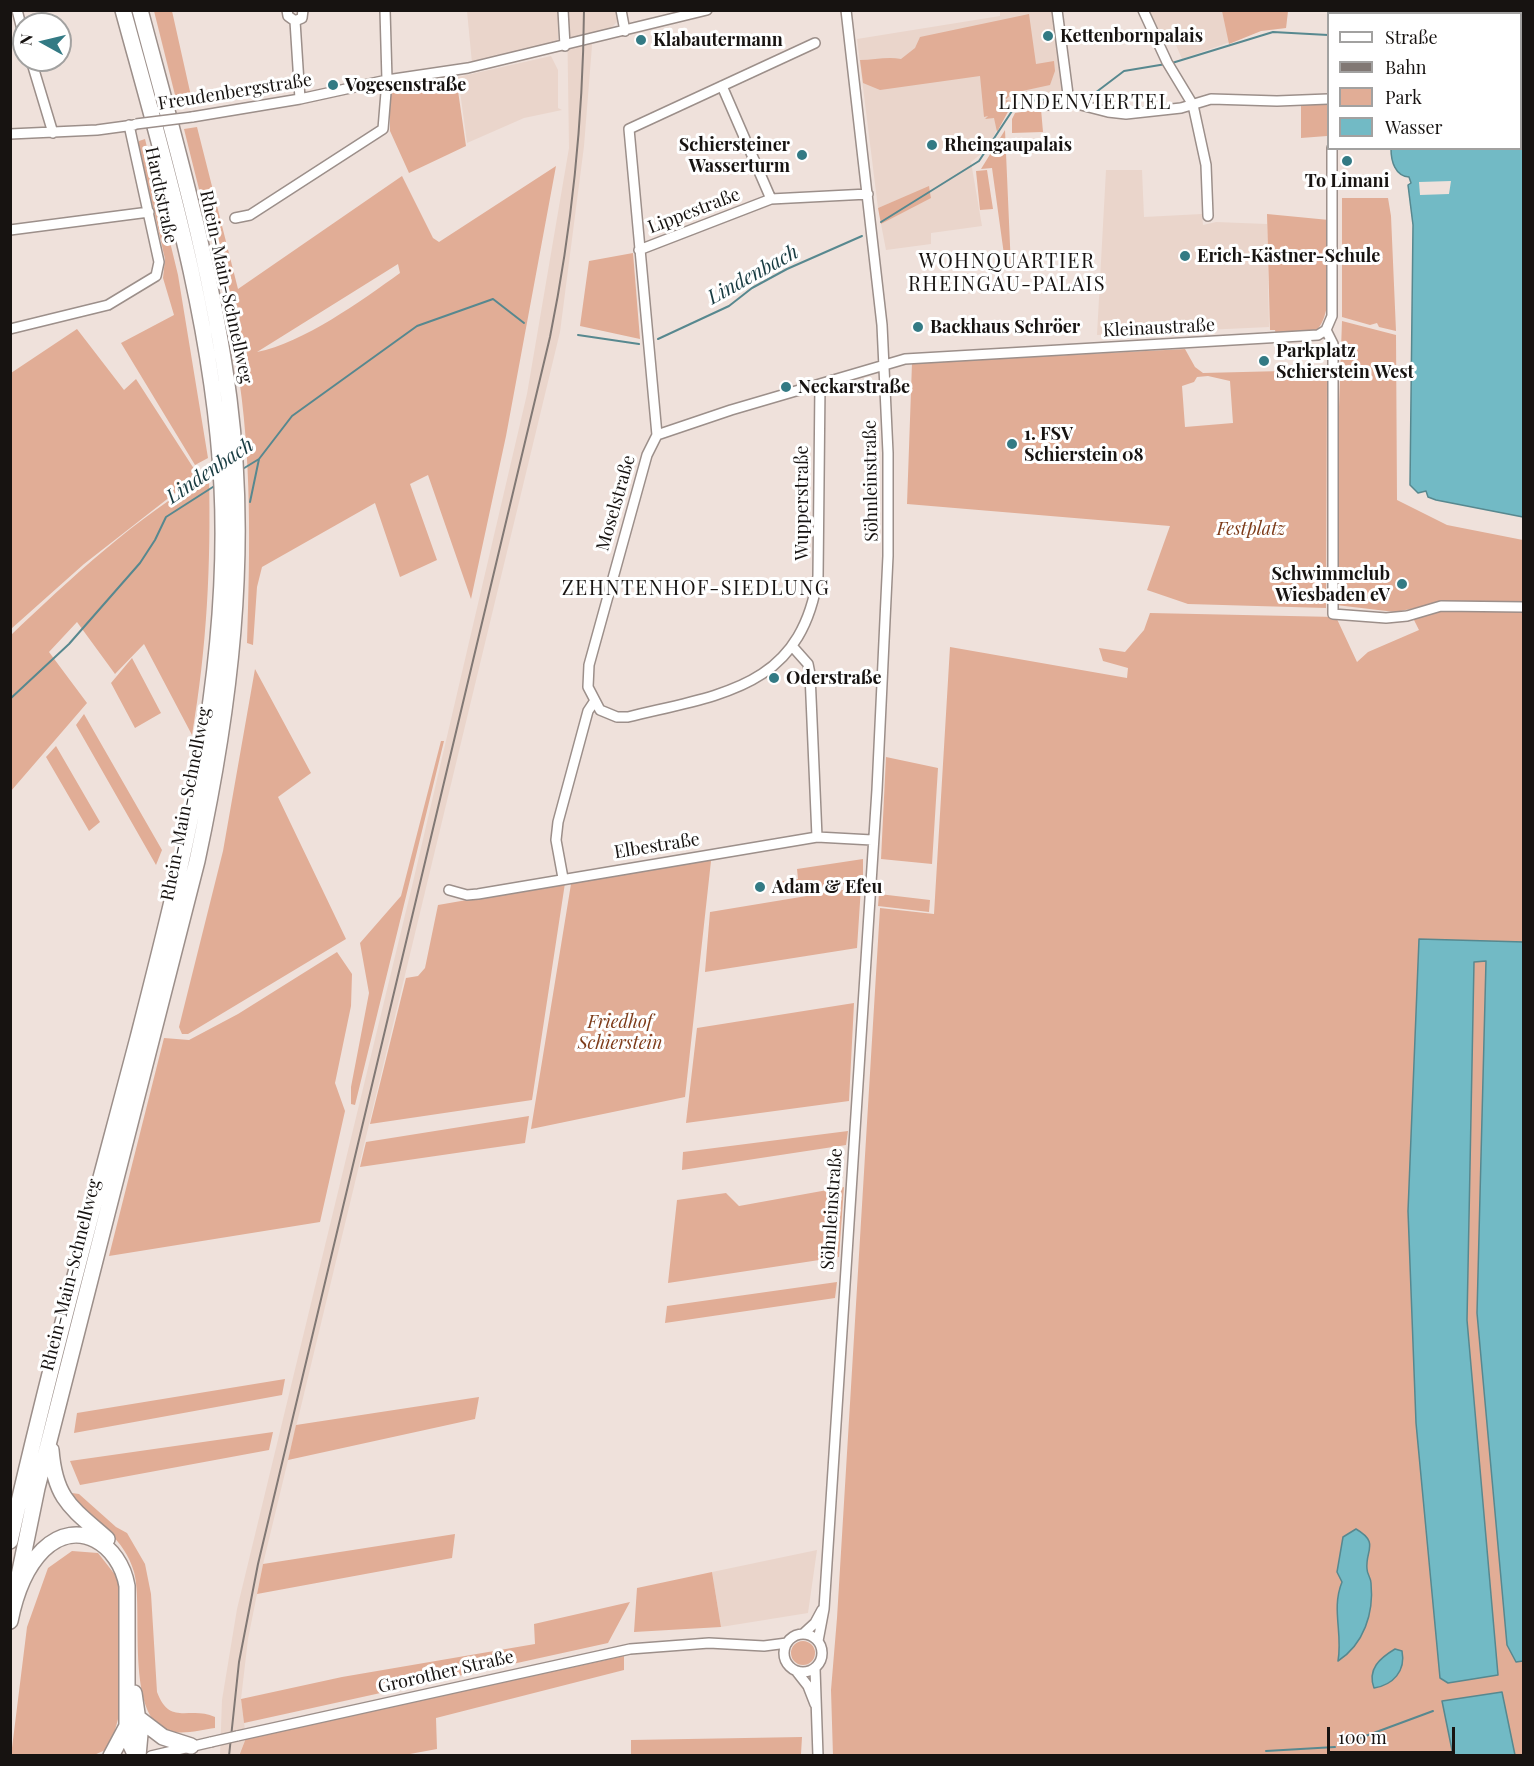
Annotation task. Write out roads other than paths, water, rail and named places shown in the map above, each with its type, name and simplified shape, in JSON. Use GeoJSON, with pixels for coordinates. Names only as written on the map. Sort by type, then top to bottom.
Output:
{"type":"FeatureCollection","features":[{"type":"Feature","properties":{"kind":"highway","name":"Rhein-Main-Schnellweg"},"geometry":{"type":"LineString","coordinates":[[123,10],[190,267],[226,444]]}},
{"type":"Feature","properties":{"kind":"highway","name":"Rhein-Main-Schnellweg"},"geometry":{"type":"LineString","coordinates":[[10,1620],[50,1435],[185,912],[216,770],[235,625],[226,444],[214,309],[140,10]]}},
{"type":"Feature","properties":{"kind":"highway","name":"Rhein-Main-Schnellweg"},"geometry":{"type":"LineString","coordinates":[[10,1541],[163,938],[194,805],[217,666],[229,490]]}},
{"type":"Feature","properties":{"kind":"highway"},"geometry":{"type":"LineString","coordinates":[[50,1435],[54,1477],[64,1500],[80,1518],[118,1549],[128,1568],[132,1591],[133,1683],[133,1722],[128,1739],[137,1755]]}},
{"type":"Feature","properties":{"kind":"highway"},"geometry":{"type":"LineString","coordinates":[[15,1595],[40,1553],[58,1540],[72,1536],[87,1537],[101,1542],[113,1552],[121,1564],[127,1586],[133,1722],[111,1755]]}},
{"type":"Feature","properties":{"kind":"highway"},"geometry":{"type":"LineString","coordinates":[[133,1722],[163,1737],[191,1746]]}},
{"type":"Feature","properties":{"kind":"street"},"geometry":{"type":"LineString","coordinates":[[288,10],[288,16],[295,21]]}},
{"type":"Feature","properties":{"kind":"street"},"geometry":{"type":"LineString","coordinates":[[295,21],[302,18],[303,10]]}},
{"type":"Feature","properties":{"kind":"street"},"geometry":{"type":"LineString","coordinates":[[235,218],[250,215],[381,132],[385,121],[387,80],[385,10]]}},
{"type":"Feature","properties":{"kind":"street"},"geometry":{"type":"LineString","coordinates":[[563,10],[565,46]]}},
{"type":"Feature","properties":{"kind":"street"},"geometry":{"type":"LineString","coordinates":[[621,10],[625,31]]}},
{"type":"Feature","properties":{"kind":"street","name":"Söhnleinstraße"},"geometry":{"type":"LineString","coordinates":[[818,1641],[824,1602],[874,818],[872,800],[876,772],[888,556],[884,363],[868,194],[846,10]]}},
{"type":"Feature","properties":{"kind":"street"},"geometry":{"type":"LineString","coordinates":[[1058,10],[1069,97]]}},
{"type":"Feature","properties":{"kind":"street"},"geometry":{"type":"LineString","coordinates":[[1143,10],[1168,64],[1193,105],[1206,165],[1208,216]]}},
{"type":"Feature","properties":{"kind":"street","name":"Freudenbergstraße"},"geometry":{"type":"LineString","coordinates":[[10,134],[53,133],[133,125],[300,99],[387,80],[468,68],[705,11]]}},
{"type":"Feature","properties":{"kind":"street"},"geometry":{"type":"LineString","coordinates":[[295,21],[300,99]]}},
{"type":"Feature","properties":{"kind":"street"},"geometry":{"type":"LineString","coordinates":[[771,199],[722,86],[815,43]]}},
{"type":"Feature","properties":{"kind":"street"},"geometry":{"type":"LineString","coordinates":[[35,72],[53,133]]}},
{"type":"Feature","properties":{"kind":"street","name":"Moselstraße"},"geometry":{"type":"LineString","coordinates":[[594,702],[588,687],[589,665],[644,466],[657,435],[629,129],[722,86]]}},
{"type":"Feature","properties":{"kind":"street"},"geometry":{"type":"LineString","coordinates":[[1047,105],[1069,97],[1108,112],[1126,114],[1193,105],[1211,99],[1276,101],[1327,99]]}},
{"type":"Feature","properties":{"kind":"street","name":"Hardtstraße"},"geometry":{"type":"LineString","coordinates":[[10,329],[108,305],[139,288],[158,272],[159,262],[133,125]]}},
{"type":"Feature","properties":{"kind":"street"},"geometry":{"type":"LineString","coordinates":[[1332,150],[1332,316],[1326,330],[1333,344],[1333,614],[1386,618],[1407,616],[1442,606],[1524,607]]}},
{"type":"Feature","properties":{"kind":"street","name":"Lippestraße"},"geometry":{"type":"LineString","coordinates":[[639,250],[771,199],[868,194]]}},
{"type":"Feature","properties":{"kind":"street"},"geometry":{"type":"LineString","coordinates":[[10,230],[149,212]]}},
{"type":"Feature","properties":{"kind":"street","name":"Kleinaustraße"},"geometry":{"type":"LineString","coordinates":[[884,363],[929,356],[1295,338],[1318,335],[1326,330]]}},
{"type":"Feature","properties":{"kind":"street"},"geometry":{"type":"LineString","coordinates":[[657,435],[687,423],[884,363]]}},
{"type":"Feature","properties":{"kind":"street","name":"Wupperstraße"},"geometry":{"type":"LineString","coordinates":[[594,702],[606,713],[628,717],[723,694],[760,676],[792,646],[811,606],[819,566],[820,384]]}},
{"type":"Feature","properties":{"kind":"street"},"geometry":{"type":"LineString","coordinates":[[792,646],[808,664],[810,674],[818,837]]}},
{"type":"Feature","properties":{"kind":"street"},"geometry":{"type":"LineString","coordinates":[[563,878],[556,840],[558,822],[588,711],[594,702]]}},
{"type":"Feature","properties":{"kind":"street","name":"Elbestraße"},"geometry":{"type":"LineString","coordinates":[[449,890],[467,895],[478,894],[818,837],[872,840]]}},
{"type":"Feature","properties":{"kind":"street","name":"Söhnleinstraße"},"geometry":{"type":"LineString","coordinates":[[803,1634],[815,1623],[824,1602]]}},
{"type":"Feature","properties":{"kind":"street"},"geometry":{"type":"LineString","coordinates":[[817,1712],[808,1686],[797,1672],[790,1668],[784,1658],[787,1643],[792,1637],[803,1634],[812,1636],[818,1641],[823,1654],[815,1669],[817,1712],[818,1755]]}},
{"type":"Feature","properties":{"kind":"street","name":"Grorother Straße"},"geometry":{"type":"LineString","coordinates":[[150,1755],[630,1649],[709,1642],[751,1645],[787,1643]]}},
{"type":"Feature","properties":{"kind":"street","name":"Grorother Straße"},"geometry":{"type":"LineString","coordinates":[[751,1645],[775,1652],[784,1658]]}},
{"type":"Feature","properties":{"kind":"street"},"geometry":{"type":"LineString","coordinates":[[797,1672],[815,1669]]}},
{"type":"Feature","properties":{"kind":"water"},"geometry":{"type":"Polygon","coordinates":[[[1523,11],[1523,517],[1436,500],[1428,497],[1426,491],[1418,493],[1410,485],[1413,225],[1408,185],[1411,183],[1409,177],[1397,171],[1391,150],[1522,150],[1522,12],[1379,12],[1523,11]]]}},
{"type":"Feature","properties":{"kind":"water"},"geometry":{"type":"Polygon","coordinates":[[[1419,939],[1524,942],[1523,1661],[1516,1662],[1507,1645],[1477,1313],[1486,961],[1474,962],[1467,1320],[1498,1675],[1448,1683],[1440,1678],[1416,1423],[1408,1211],[1419,939]]]}},
{"type":"Feature","properties":{"kind":"water"},"geometry":{"type":"Polygon","coordinates":[[[1356,1529],[1368,1538],[1370,1543],[1367,1569],[1371,1581],[1371,1605],[1361,1637],[1355,1646],[1338,1661],[1337,1602],[1342,1582],[1337,1572],[1343,1537],[1356,1529]]]}},
{"type":"Feature","properties":{"kind":"water"},"geometry":{"type":"Polygon","coordinates":[[[1395,1649],[1402,1651],[1400,1671],[1387,1684],[1374,1688],[1372,1675],[1376,1665],[1395,1649]]]}},
{"type":"Feature","properties":{"kind":"water"},"geometry":{"type":"Polygon","coordinates":[[[1502,1692],[1515,1755],[1453,1755],[1442,1701],[1502,1692]]]}},
{"type":"Feature","properties":{"kind":"waterway","name":"Lindenbach"},"geometry":{"type":"LineString","coordinates":[[1172,63],[1273,32],[1327,35]]}},
{"type":"Feature","properties":{"kind":"waterway","name":"Lindenbach"},"geometry":{"type":"LineString","coordinates":[[1073,97],[1095,93],[1124,71],[1166,64]]}},
{"type":"Feature","properties":{"kind":"waterway","name":"Lindenbach"},"geometry":{"type":"LineString","coordinates":[[881,222],[979,161],[1016,105],[1021,102],[1067,97]]}},
{"type":"Feature","properties":{"kind":"waterway","name":"Lindenbach"},"geometry":{"type":"LineString","coordinates":[[658,339],[729,306],[752,288],[787,269],[862,236]]}},
{"type":"Feature","properties":{"kind":"waterway","name":"Lindenbach"},"geometry":{"type":"LineString","coordinates":[[241,470],[259,459],[292,416],[417,326],[493,299],[524,323]]}},
{"type":"Feature","properties":{"kind":"waterway","name":"Lindenbach"},"geometry":{"type":"LineString","coordinates":[[578,335],[639,344]]}},
{"type":"Feature","properties":{"kind":"waterway"},"geometry":{"type":"LineString","coordinates":[[250,502],[259,459]]}},
{"type":"Feature","properties":{"kind":"waterway","name":"Lindenbach"},"geometry":{"type":"LineString","coordinates":[[10,699],[69,644],[140,563],[166,517],[216,485]]}},
{"type":"Feature","properties":{"kind":"waterway"},"geometry":{"type":"LineString","coordinates":[[1352,1741],[1433,1711]]}},
{"type":"Feature","properties":{"kind":"waterway"},"geometry":{"type":"LineString","coordinates":[[1266,1751],[1335,1747]]}},
{"type":"Feature","properties":{"kind":"railway"},"geometry":{"type":"LineString","coordinates":[[229,1756],[239,1662],[258,1564],[550,337],[575,174],[579,134],[584,10]]}},
{"type":"Feature","properties":{"kind":"place","name":"Kettenbornpalais"},"geometry":{"type":"Point","coordinates":[1048,36]}},
{"type":"Feature","properties":{"kind":"place","name":"Klabautermann"},"geometry":{"type":"Point","coordinates":[641,40]}},
{"type":"Feature","properties":{"kind":"place","name":"Vogesenstraße"},"geometry":{"type":"Point","coordinates":[333,85]}},
{"type":"Feature","properties":{"kind":"place","name":"Rheingaupalais"},"geometry":{"type":"Point","coordinates":[932,145]}},
{"type":"Feature","properties":{"kind":"place","name":"Schiersteiner Wasserturm"},"geometry":{"type":"Point","coordinates":[802,155]}},
{"type":"Feature","properties":{"kind":"place","name":"To Limani"},"geometry":{"type":"Point","coordinates":[1347,161]}},
{"type":"Feature","properties":{"kind":"place","name":"Erich-Kästner-Schule"},"geometry":{"type":"Point","coordinates":[1185,256]}},
{"type":"Feature","properties":{"kind":"place","name":"Backhaus Schröer"},"geometry":{"type":"Point","coordinates":[918,327]}},
{"type":"Feature","properties":{"kind":"place","name":"Parkplatz Schierstein West"},"geometry":{"type":"Point","coordinates":[1264,361]}},
{"type":"Feature","properties":{"kind":"place","name":"Neckarstraße"},"geometry":{"type":"Point","coordinates":[786,387]}},
{"type":"Feature","properties":{"kind":"place","name":"1. FSV Schierstein 08"},"geometry":{"type":"Point","coordinates":[1012,444]}},
{"type":"Feature","properties":{"kind":"place","name":"Schwimmclub Wiesbaden eV"},"geometry":{"type":"Point","coordinates":[1402,584]}},
{"type":"Feature","properties":{"kind":"place","name":"Oderstraße"},"geometry":{"type":"Point","coordinates":[774,678]}},
{"type":"Feature","properties":{"kind":"place","name":"Adam & Efeu"},"geometry":{"type":"Point","coordinates":[760,887]}},
{"type":"Feature","properties":{"kind":"district","name":"LINDENVIERTEL"},"geometry":{"type":"Point","coordinates":[1085,103]}},
{"type":"Feature","properties":{"kind":"district","name":"WOHNQUARTIER RHEINGAU-PALAIS"},"geometry":{"type":"Point","coordinates":[1007,274]}},
{"type":"Feature","properties":{"kind":"district","name":"ZEHNTENHOF-SIEDLUNG"},"geometry":{"type":"Point","coordinates":[696,589]}},
{"type":"Feature","properties":{"kind":"park label","name":"Festplatz"},"geometry":{"type":"Point","coordinates":[1251,529]}},
{"type":"Feature","properties":{"kind":"park label","name":"Friedhof Schierstein"},"geometry":{"type":"Point","coordinates":[620,1032]}}]}
